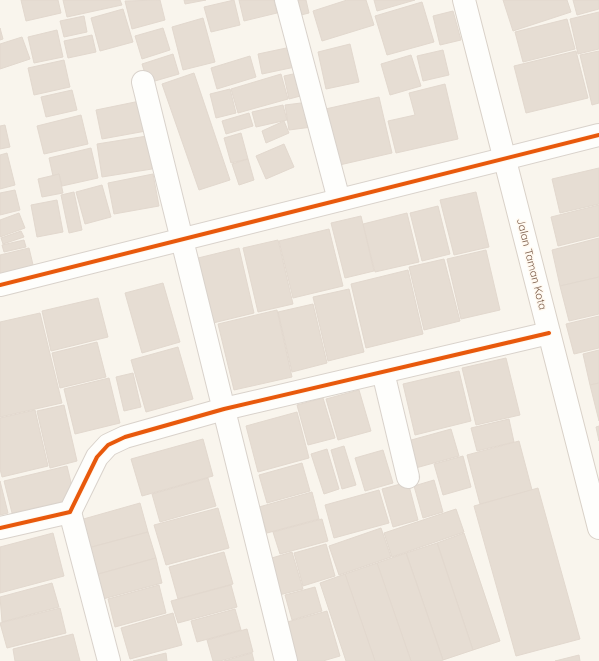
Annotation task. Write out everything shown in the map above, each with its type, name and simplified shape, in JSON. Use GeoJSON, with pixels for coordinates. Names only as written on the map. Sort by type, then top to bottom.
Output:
{"type":"FeatureCollection","features":[{"type":"Feature","properties":{"kind":"street"},"geometry":{"type":"LineString","coordinates":[[286,0],[339,200]]}},
{"type":"Feature","properties":{"kind":"street","name":"Jalan Taman Kota"},"geometry":{"type":"LineString","coordinates":[[464,0],[599,528]]}},
{"type":"Feature","properties":{"kind":"street"},"geometry":{"type":"LineString","coordinates":[[143,82],[286,661]]}},
{"type":"Feature","properties":{"kind":"street"},"geometry":{"type":"LineString","coordinates":[[0,285],[599,135]]}},
{"type":"Feature","properties":{"kind":"street"},"geometry":{"type":"LineString","coordinates":[[109,661],[70,512],[97,457],[108,445],[125,437],[224,410],[549,333]]}},
{"type":"Feature","properties":{"kind":"street"},"geometry":{"type":"LineString","coordinates":[[383,372],[408,477]]}},
{"type":"Feature","properties":{"kind":"street"},"geometry":{"type":"LineString","coordinates":[[0,528],[70,512]]}},
{"type":"Feature","properties":{"kind":"building"},"geometry":{"type":"Polygon","coordinates":[[[21,0],[58,0],[61,13],[26,21],[21,0]]]}},
{"type":"Feature","properties":{"kind":"building"},"geometry":{"type":"Polygon","coordinates":[[[63,0],[120,0],[122,5],[67,17],[63,0]]]}},
{"type":"Feature","properties":{"kind":"building"},"geometry":{"type":"Polygon","coordinates":[[[160,0],[165,20],[132,29],[125,1],[160,0]]]}},
{"type":"Feature","properties":{"kind":"building"},"geometry":{"type":"Polygon","coordinates":[[[184,0],[206,0],[185,4],[184,0]]]}},
{"type":"Feature","properties":{"kind":"building"},"geometry":{"type":"Polygon","coordinates":[[[234,0],[240,25],[211,32],[204,7],[234,0]]]}},
{"type":"Feature","properties":{"kind":"building"},"geometry":{"type":"Polygon","coordinates":[[[239,0],[274,0],[277,13],[244,21],[239,0]]]}},
{"type":"Feature","properties":{"kind":"building"},"geometry":{"type":"Polygon","coordinates":[[[294,0],[306,0],[309,13],[297,16],[294,0]]]}},
{"type":"Feature","properties":{"kind":"building"},"geometry":{"type":"Polygon","coordinates":[[[347,0],[366,0],[374,25],[322,41],[313,11],[347,0]]]}},
{"type":"Feature","properties":{"kind":"building"},"geometry":{"type":"Polygon","coordinates":[[[374,0],[415,0],[377,11],[374,0]]]}},
{"type":"Feature","properties":{"kind":"building"},"geometry":{"type":"Polygon","coordinates":[[[503,0],[567,0],[571,12],[513,31],[503,0]]]}},
{"type":"Feature","properties":{"kind":"building"},"geometry":{"type":"Polygon","coordinates":[[[573,0],[599,0],[599,9],[577,15],[573,0]]]}},
{"type":"Feature","properties":{"kind":"building"},"geometry":{"type":"Polygon","coordinates":[[[422,2],[434,42],[387,55],[375,16],[422,2]]]}},
{"type":"Feature","properties":{"kind":"building"},"geometry":{"type":"Polygon","coordinates":[[[123,9],[133,42],[100,51],[91,18],[123,9]]]}},
{"type":"Feature","properties":{"kind":"building"},"geometry":{"type":"Polygon","coordinates":[[[453,11],[461,40],[440,45],[433,16],[453,11]]]}},
{"type":"Feature","properties":{"kind":"building"},"geometry":{"type":"Polygon","coordinates":[[[599,12],[599,49],[578,54],[570,19],[599,12]]]}},
{"type":"Feature","properties":{"kind":"building"},"geometry":{"type":"Polygon","coordinates":[[[84,16],[87,32],[64,37],[60,21],[84,16]]]}},
{"type":"Feature","properties":{"kind":"building"},"geometry":{"type":"Polygon","coordinates":[[[203,18],[215,62],[183,70],[172,27],[203,18]]]}},
{"type":"Feature","properties":{"kind":"building"},"geometry":{"type":"Polygon","coordinates":[[[567,19],[575,49],[523,62],[515,32],[567,19]]]}},
{"type":"Feature","properties":{"kind":"building"},"geometry":{"type":"Polygon","coordinates":[[[0,28],[3,39],[0,40],[0,28]]]}},
{"type":"Feature","properties":{"kind":"building"},"geometry":{"type":"Polygon","coordinates":[[[163,28],[170,50],[142,59],[135,36],[163,28]]]}},
{"type":"Feature","properties":{"kind":"building"},"geometry":{"type":"Polygon","coordinates":[[[57,30],[63,57],[34,63],[28,37],[57,30]]]}},
{"type":"Feature","properties":{"kind":"building"},"geometry":{"type":"Polygon","coordinates":[[[92,35],[96,52],[68,58],[64,41],[92,35]]]}},
{"type":"Feature","properties":{"kind":"building"},"geometry":{"type":"Polygon","coordinates":[[[22,37],[30,59],[0,69],[0,44],[22,37]]]}},
{"type":"Feature","properties":{"kind":"building"},"geometry":{"type":"Polygon","coordinates":[[[350,44],[359,82],[326,89],[318,52],[350,44]]]}},
{"type":"Feature","properties":{"kind":"building"},"geometry":{"type":"Polygon","coordinates":[[[291,47],[295,67],[262,74],[258,54],[291,47]]]}},
{"type":"Feature","properties":{"kind":"building"},"geometry":{"type":"Polygon","coordinates":[[[443,50],[449,75],[423,81],[417,56],[443,50]]]}},
{"type":"Feature","properties":{"kind":"building"},"geometry":{"type":"Polygon","coordinates":[[[576,51],[588,98],[526,113],[514,66],[576,51]]]}},
{"type":"Feature","properties":{"kind":"building"},"geometry":{"type":"Polygon","coordinates":[[[599,51],[599,103],[592,105],[580,55],[599,51]]]}},
{"type":"Feature","properties":{"kind":"building"},"geometry":{"type":"Polygon","coordinates":[[[173,54],[179,74],[148,83],[142,64],[173,54]]]}},
{"type":"Feature","properties":{"kind":"building"},"geometry":{"type":"Polygon","coordinates":[[[411,55],[421,86],[390,95],[381,64],[411,55]]]}},
{"type":"Feature","properties":{"kind":"building"},"geometry":{"type":"Polygon","coordinates":[[[250,56],[256,77],[217,89],[211,68],[250,56]]]}},
{"type":"Feature","properties":{"kind":"building"},"geometry":{"type":"Polygon","coordinates":[[[64,60],[70,87],[34,95],[28,68],[64,60]]]}},
{"type":"Feature","properties":{"kind":"building"},"geometry":{"type":"Polygon","coordinates":[[[302,72],[308,94],[289,99],[284,76],[302,72]]]}},
{"type":"Feature","properties":{"kind":"building"},"geometry":{"type":"Polygon","coordinates":[[[194,73],[230,180],[199,190],[162,84],[194,73]]]}},
{"type":"Feature","properties":{"kind":"building"},"geometry":{"type":"Polygon","coordinates":[[[281,74],[288,99],[238,113],[231,89],[281,74]]]}},
{"type":"Feature","properties":{"kind":"building"},"geometry":{"type":"Polygon","coordinates":[[[445,84],[458,139],[396,153],[388,121],[415,115],[409,93],[445,84]]]}},
{"type":"Feature","properties":{"kind":"building"},"geometry":{"type":"Polygon","coordinates":[[[230,89],[236,113],[216,118],[210,94],[230,89]]]}},
{"type":"Feature","properties":{"kind":"building"},"geometry":{"type":"Polygon","coordinates":[[[72,90],[77,110],[46,117],[41,97],[72,90]]]}},
{"type":"Feature","properties":{"kind":"building"},"geometry":{"type":"Polygon","coordinates":[[[379,97],[392,153],[335,166],[321,110],[379,97]]]}},
{"type":"Feature","properties":{"kind":"building"},"geometry":{"type":"Polygon","coordinates":[[[140,101],[146,131],[102,139],[96,110],[140,101]]]}},
{"type":"Feature","properties":{"kind":"building"},"geometry":{"type":"Polygon","coordinates":[[[309,102],[312,127],[289,130],[285,105],[309,102]]]}},
{"type":"Feature","properties":{"kind":"building"},"geometry":{"type":"Polygon","coordinates":[[[283,105],[287,120],[256,127],[252,112],[283,105]]]}},
{"type":"Feature","properties":{"kind":"building"},"geometry":{"type":"Polygon","coordinates":[[[249,113],[253,126],[226,134],[222,121],[249,113]]]}},
{"type":"Feature","properties":{"kind":"building"},"geometry":{"type":"Polygon","coordinates":[[[81,115],[88,144],[44,154],[37,126],[81,115]]]}},
{"type":"Feature","properties":{"kind":"building"},"geometry":{"type":"Polygon","coordinates":[[[284,121],[289,133],[266,143],[262,131],[284,121]]]}},
{"type":"Feature","properties":{"kind":"building"},"geometry":{"type":"Polygon","coordinates":[[[5,125],[10,147],[0,149],[0,126],[5,125]]]}},
{"type":"Feature","properties":{"kind":"building"},"geometry":{"type":"Polygon","coordinates":[[[241,133],[248,159],[231,163],[224,138],[241,133]]]}},
{"type":"Feature","properties":{"kind":"building"},"geometry":{"type":"Polygon","coordinates":[[[147,136],[152,169],[102,177],[97,144],[147,136]]]}},
{"type":"Feature","properties":{"kind":"building"},"geometry":{"type":"Polygon","coordinates":[[[284,144],[294,167],[266,179],[256,156],[284,144]]]}},
{"type":"Feature","properties":{"kind":"building"},"geometry":{"type":"Polygon","coordinates":[[[91,148],[98,178],[62,186],[59,174],[53,176],[49,158],[91,148]]]}},
{"type":"Feature","properties":{"kind":"building"},"geometry":{"type":"Polygon","coordinates":[[[7,153],[15,185],[0,189],[0,155],[7,153]]]}},
{"type":"Feature","properties":{"kind":"building"},"geometry":{"type":"Polygon","coordinates":[[[248,159],[254,180],[239,185],[232,164],[248,159]]]}},
{"type":"Feature","properties":{"kind":"building"},"geometry":{"type":"Polygon","coordinates":[[[599,168],[599,204],[560,213],[552,179],[599,168]]]}},
{"type":"Feature","properties":{"kind":"building"},"geometry":{"type":"Polygon","coordinates":[[[59,174],[63,193],[42,197],[38,179],[59,174]]]}},
{"type":"Feature","properties":{"kind":"building"},"geometry":{"type":"Polygon","coordinates":[[[153,174],[159,206],[114,214],[108,183],[153,174]]]}},
{"type":"Feature","properties":{"kind":"building"},"geometry":{"type":"Polygon","coordinates":[[[102,185],[111,217],[85,224],[76,192],[102,185]]]}},
{"type":"Feature","properties":{"kind":"building"},"geometry":{"type":"Polygon","coordinates":[[[15,190],[20,210],[0,215],[0,193],[15,190]]]}},
{"type":"Feature","properties":{"kind":"building"},"geometry":{"type":"Polygon","coordinates":[[[74,192],[82,230],[69,233],[61,195],[74,192]]]}},
{"type":"Feature","properties":{"kind":"building"},"geometry":{"type":"Polygon","coordinates":[[[476,192],[489,247],[454,255],[440,200],[476,192]]]}},
{"type":"Feature","properties":{"kind":"building"},"geometry":{"type":"Polygon","coordinates":[[[57,200],[63,232],[37,237],[31,205],[57,200]]]}},
{"type":"Feature","properties":{"kind":"building"},"geometry":{"type":"Polygon","coordinates":[[[599,205],[599,236],[558,246],[551,217],[599,205]]]}},
{"type":"Feature","properties":{"kind":"building"},"geometry":{"type":"Polygon","coordinates":[[[438,206],[450,254],[422,261],[410,213],[438,206]]]}},
{"type":"Feature","properties":{"kind":"building"},"geometry":{"type":"Polygon","coordinates":[[[19,213],[25,228],[0,237],[0,220],[19,213]]]}},
{"type":"Feature","properties":{"kind":"building"},"geometry":{"type":"Polygon","coordinates":[[[407,213],[419,262],[375,272],[363,224],[407,213]]]}},
{"type":"Feature","properties":{"kind":"building"},"geometry":{"type":"Polygon","coordinates":[[[361,216],[374,271],[345,278],[331,223],[361,216]]]}},
{"type":"Feature","properties":{"kind":"building"},"geometry":{"type":"Polygon","coordinates":[[[329,229],[343,286],[293,298],[279,241],[329,229]]]}},
{"type":"Feature","properties":{"kind":"building"},"geometry":{"type":"Polygon","coordinates":[[[21,231],[24,237],[3,244],[1,238],[21,231]]]}},
{"type":"Feature","properties":{"kind":"building"},"geometry":{"type":"Polygon","coordinates":[[[599,238],[599,277],[560,286],[552,250],[599,238]]]}},
{"type":"Feature","properties":{"kind":"building"},"geometry":{"type":"Polygon","coordinates":[[[24,240],[26,247],[4,252],[2,245],[24,240]]]}},
{"type":"Feature","properties":{"kind":"building"},"geometry":{"type":"Polygon","coordinates":[[[278,240],[293,304],[258,312],[243,248],[278,240]]]}},
{"type":"Feature","properties":{"kind":"building"},"geometry":{"type":"Polygon","coordinates":[[[29,248],[34,269],[0,277],[0,255],[29,248]]]}},
{"type":"Feature","properties":{"kind":"building"},"geometry":{"type":"Polygon","coordinates":[[[239,248],[254,313],[213,323],[198,258],[239,248]]]}},
{"type":"Feature","properties":{"kind":"building"},"geometry":{"type":"Polygon","coordinates":[[[486,250],[500,310],[461,319],[447,259],[486,250]]]}},
{"type":"Feature","properties":{"kind":"building"},"geometry":{"type":"Polygon","coordinates":[[[444,259],[460,321],[424,330],[409,267],[444,259]]]}},
{"type":"Feature","properties":{"kind":"building"},"geometry":{"type":"Polygon","coordinates":[[[408,270],[423,334],[366,348],[351,284],[408,270]]]}},
{"type":"Feature","properties":{"kind":"building"},"geometry":{"type":"Polygon","coordinates":[[[599,277],[599,314],[569,321],[560,286],[599,277]]]}},
{"type":"Feature","properties":{"kind":"building"},"geometry":{"type":"Polygon","coordinates":[[[163,283],[180,342],[142,353],[125,293],[163,283]]]}},
{"type":"Feature","properties":{"kind":"building"},"geometry":{"type":"Polygon","coordinates":[[[349,289],[364,352],[328,361],[313,297],[349,289]]]}},
{"type":"Feature","properties":{"kind":"building"},"geometry":{"type":"Polygon","coordinates":[[[98,298],[108,337],[51,351],[42,311],[98,298]]]}},
{"type":"Feature","properties":{"kind":"building"},"geometry":{"type":"Polygon","coordinates":[[[313,304],[327,363],[292,372],[278,312],[313,304]]]}},
{"type":"Feature","properties":{"kind":"building"},"geometry":{"type":"Polygon","coordinates":[[[277,310],[292,377],[234,390],[218,324],[277,310]]]}},
{"type":"Feature","properties":{"kind":"building"},"geometry":{"type":"Polygon","coordinates":[[[40,313],[62,403],[0,417],[0,322],[40,313]]]}},
{"type":"Feature","properties":{"kind":"building"},"geometry":{"type":"Polygon","coordinates":[[[599,316],[599,348],[574,354],[566,324],[599,316]]]}},
{"type":"Feature","properties":{"kind":"building"},"geometry":{"type":"Polygon","coordinates":[[[97,342],[106,377],[60,388],[52,353],[97,342]]]}},
{"type":"Feature","properties":{"kind":"building"},"geometry":{"type":"Polygon","coordinates":[[[178,347],[193,399],[146,412],[131,360],[178,347]]]}},
{"type":"Feature","properties":{"kind":"building"},"geometry":{"type":"Polygon","coordinates":[[[599,350],[599,383],[590,385],[583,354],[599,350]]]}},
{"type":"Feature","properties":{"kind":"building"},"geometry":{"type":"Polygon","coordinates":[[[506,358],[520,415],[476,425],[462,368],[506,358]]]}},
{"type":"Feature","properties":{"kind":"building"},"geometry":{"type":"Polygon","coordinates":[[[459,371],[471,421],[415,435],[403,384],[459,371]]]}},
{"type":"Feature","properties":{"kind":"building"},"geometry":{"type":"Polygon","coordinates":[[[133,373],[141,407],[124,411],[116,377],[133,373]]]}},
{"type":"Feature","properties":{"kind":"building"},"geometry":{"type":"Polygon","coordinates":[[[109,378],[120,423],[75,434],[64,389],[109,378]]]}},
{"type":"Feature","properties":{"kind":"building"},"geometry":{"type":"Polygon","coordinates":[[[599,383],[599,421],[590,385],[599,383]]]}},
{"type":"Feature","properties":{"kind":"building"},"geometry":{"type":"Polygon","coordinates":[[[359,390],[371,431],[338,440],[326,399],[359,390]]]}},
{"type":"Feature","properties":{"kind":"building"},"geometry":{"type":"Polygon","coordinates":[[[323,398],[335,438],[308,445],[297,405],[323,398]]]}},
{"type":"Feature","properties":{"kind":"building"},"geometry":{"type":"Polygon","coordinates":[[[64,405],[77,461],[50,468],[37,411],[64,405]]]}},
{"type":"Feature","properties":{"kind":"building"},"geometry":{"type":"Polygon","coordinates":[[[35,410],[48,466],[2,477],[0,469],[0,418],[35,410]]]}},
{"type":"Feature","properties":{"kind":"building"},"geometry":{"type":"Polygon","coordinates":[[[297,412],[309,458],[258,472],[246,426],[297,412]]]}},
{"type":"Feature","properties":{"kind":"building"},"geometry":{"type":"Polygon","coordinates":[[[509,419],[514,442],[477,451],[471,428],[509,419]]]}},
{"type":"Feature","properties":{"kind":"building"},"geometry":{"type":"Polygon","coordinates":[[[599,426],[599,441],[596,427],[599,426]]]}},
{"type":"Feature","properties":{"kind":"building"},"geometry":{"type":"Polygon","coordinates":[[[451,429],[459,456],[412,469],[404,442],[451,429]]]}},
{"type":"Feature","properties":{"kind":"building"},"geometry":{"type":"Polygon","coordinates":[[[203,439],[213,476],[142,496],[131,459],[203,439]]]}},
{"type":"Feature","properties":{"kind":"building"},"geometry":{"type":"Polygon","coordinates":[[[519,441],[532,490],[480,504],[467,455],[519,441]]]}},
{"type":"Feature","properties":{"kind":"building"},"geometry":{"type":"Polygon","coordinates":[[[344,446],[356,485],[342,489],[331,450],[344,446]]]}},
{"type":"Feature","properties":{"kind":"building"},"geometry":{"type":"Polygon","coordinates":[[[327,449],[339,489],[324,494],[311,454],[327,449]]]}},
{"type":"Feature","properties":{"kind":"building"},"geometry":{"type":"Polygon","coordinates":[[[383,450],[393,483],[365,491],[355,458],[383,450]]]}},
{"type":"Feature","properties":{"kind":"building"},"geometry":{"type":"Polygon","coordinates":[[[463,456],[471,487],[443,495],[434,464],[463,456]]]}},
{"type":"Feature","properties":{"kind":"building"},"geometry":{"type":"Polygon","coordinates":[[[302,463],[310,491],[267,503],[259,475],[302,463]]]}},
{"type":"Feature","properties":{"kind":"building"},"geometry":{"type":"Polygon","coordinates":[[[67,466],[75,499],[12,513],[4,481],[67,466]]]}},
{"type":"Feature","properties":{"kind":"building"},"geometry":{"type":"Polygon","coordinates":[[[208,478],[216,506],[160,522],[152,494],[208,478]]]}},
{"type":"Feature","properties":{"kind":"building"},"geometry":{"type":"Polygon","coordinates":[[[434,480],[443,512],[423,518],[414,486],[434,480]]]}},
{"type":"Feature","properties":{"kind":"building"},"geometry":{"type":"Polygon","coordinates":[[[0,481],[8,513],[0,515],[0,481]]]}},
{"type":"Feature","properties":{"kind":"building"},"geometry":{"type":"Polygon","coordinates":[[[408,482],[418,520],[393,527],[382,489],[408,482]]]}},
{"type":"Feature","properties":{"kind":"building"},"geometry":{"type":"Polygon","coordinates":[[[538,488],[580,639],[516,656],[474,506],[538,488]]]}},
{"type":"Feature","properties":{"kind":"building"},"geometry":{"type":"Polygon","coordinates":[[[379,490],[389,523],[334,538],[325,505],[379,490]]]}},
{"type":"Feature","properties":{"kind":"building"},"geometry":{"type":"Polygon","coordinates":[[[312,492],[319,519],[267,533],[259,507],[312,492]]]}},
{"type":"Feature","properties":{"kind":"building"},"geometry":{"type":"Polygon","coordinates":[[[140,503],[148,532],[88,548],[80,520],[140,503]]]}},
{"type":"Feature","properties":{"kind":"building"},"geometry":{"type":"Polygon","coordinates":[[[218,508],[229,548],[166,565],[154,525],[218,508]]]}},
{"type":"Feature","properties":{"kind":"building"},"geometry":{"type":"Polygon","coordinates":[[[456,509],[464,532],[392,557],[384,533],[456,509]]]}},
{"type":"Feature","properties":{"kind":"building"},"geometry":{"type":"Polygon","coordinates":[[[322,519],[328,541],[280,554],[273,532],[322,519]]]}},
{"type":"Feature","properties":{"kind":"building"},"geometry":{"type":"Polygon","coordinates":[[[381,528],[391,557],[339,575],[329,546],[381,528]]]}},
{"type":"Feature","properties":{"kind":"building"},"geometry":{"type":"Polygon","coordinates":[[[148,532],[156,558],[95,575],[88,548],[148,532]]]}},
{"type":"Feature","properties":{"kind":"building"},"geometry":{"type":"Polygon","coordinates":[[[53,533],[64,576],[0,593],[0,547],[53,533]]]}},
{"type":"Feature","properties":{"kind":"building"},"geometry":{"type":"Polygon","coordinates":[[[464,533],[500,641],[473,650],[437,543],[464,533]]]}},
{"type":"Feature","properties":{"kind":"building"},"geometry":{"type":"Polygon","coordinates":[[[437,543],[473,650],[443,660],[406,553],[437,543]]]}},
{"type":"Feature","properties":{"kind":"building"},"geometry":{"type":"Polygon","coordinates":[[[326,544],[335,576],[303,586],[294,553],[326,544]]]}},
{"type":"Feature","properties":{"kind":"building"},"geometry":{"type":"Polygon","coordinates":[[[224,552],[233,584],[178,599],[169,567],[224,552]]]}},
{"type":"Feature","properties":{"kind":"building"},"geometry":{"type":"Polygon","coordinates":[[[292,552],[303,589],[275,596],[265,560],[292,552]]]}},
{"type":"Feature","properties":{"kind":"building"},"geometry":{"type":"Polygon","coordinates":[[[406,553],[443,660],[441,661],[411,661],[377,563],[406,553]]]}},
{"type":"Feature","properties":{"kind":"building"},"geometry":{"type":"Polygon","coordinates":[[[156,558],[162,583],[103,599],[95,575],[156,558]]]}},
{"type":"Feature","properties":{"kind":"building"},"geometry":{"type":"Polygon","coordinates":[[[377,563],[411,661],[375,661],[345,574],[377,563]]]}},
{"type":"Feature","properties":{"kind":"building"},"geometry":{"type":"Polygon","coordinates":[[[345,574],[375,661],[346,661],[320,583],[345,574]]]}},
{"type":"Feature","properties":{"kind":"building"},"geometry":{"type":"Polygon","coordinates":[[[52,583],[59,607],[2,622],[0,597],[52,583]]]}},
{"type":"Feature","properties":{"kind":"building"},"geometry":{"type":"Polygon","coordinates":[[[159,585],[166,613],[115,627],[108,599],[159,585]]]}},
{"type":"Feature","properties":{"kind":"building"},"geometry":{"type":"Polygon","coordinates":[[[231,585],[237,607],[178,623],[171,601],[231,585]]]}},
{"type":"Feature","properties":{"kind":"building"},"geometry":{"type":"Polygon","coordinates":[[[315,587],[322,611],[292,620],[285,595],[315,587]]]}},
{"type":"Feature","properties":{"kind":"building"},"geometry":{"type":"Polygon","coordinates":[[[60,608],[66,633],[7,648],[0,623],[60,608]]]}},
{"type":"Feature","properties":{"kind":"building"},"geometry":{"type":"Polygon","coordinates":[[[235,609],[241,630],[197,642],[191,621],[235,609]]]}},
{"type":"Feature","properties":{"kind":"building"},"geometry":{"type":"Polygon","coordinates":[[[327,611],[340,656],[323,661],[290,661],[280,624],[327,611]]]}},
{"type":"Feature","properties":{"kind":"building"},"geometry":{"type":"Polygon","coordinates":[[[173,613],[182,645],[130,659],[121,628],[173,613]]]}},
{"type":"Feature","properties":{"kind":"building"},"geometry":{"type":"Polygon","coordinates":[[[247,629],[253,652],[220,661],[213,661],[207,640],[247,629]]]}},
{"type":"Feature","properties":{"kind":"building"},"geometry":{"type":"Polygon","coordinates":[[[73,634],[80,661],[15,661],[13,649],[73,634]]]}},
{"type":"Feature","properties":{"kind":"building"},"geometry":{"type":"Polygon","coordinates":[[[166,653],[167,661],[133,661],[166,653]]]}},
{"type":"Feature","properties":{"kind":"building"},"geometry":{"type":"Polygon","coordinates":[[[252,653],[254,661],[224,661],[252,653]]]}},
{"type":"Feature","properties":{"kind":"building"},"geometry":{"type":"Polygon","coordinates":[[[579,655],[580,661],[555,661],[579,655]]]}},
{"type":"Feature","properties":{"kind":"cycle path"},"geometry":{"type":"LineString","coordinates":[[0,285],[599,135]]}},
{"type":"Feature","properties":{"kind":"cycle path"},"geometry":{"type":"LineString","coordinates":[[0,528],[70,512],[97,457],[108,445],[125,437],[224,409],[549,333]]}}]}
